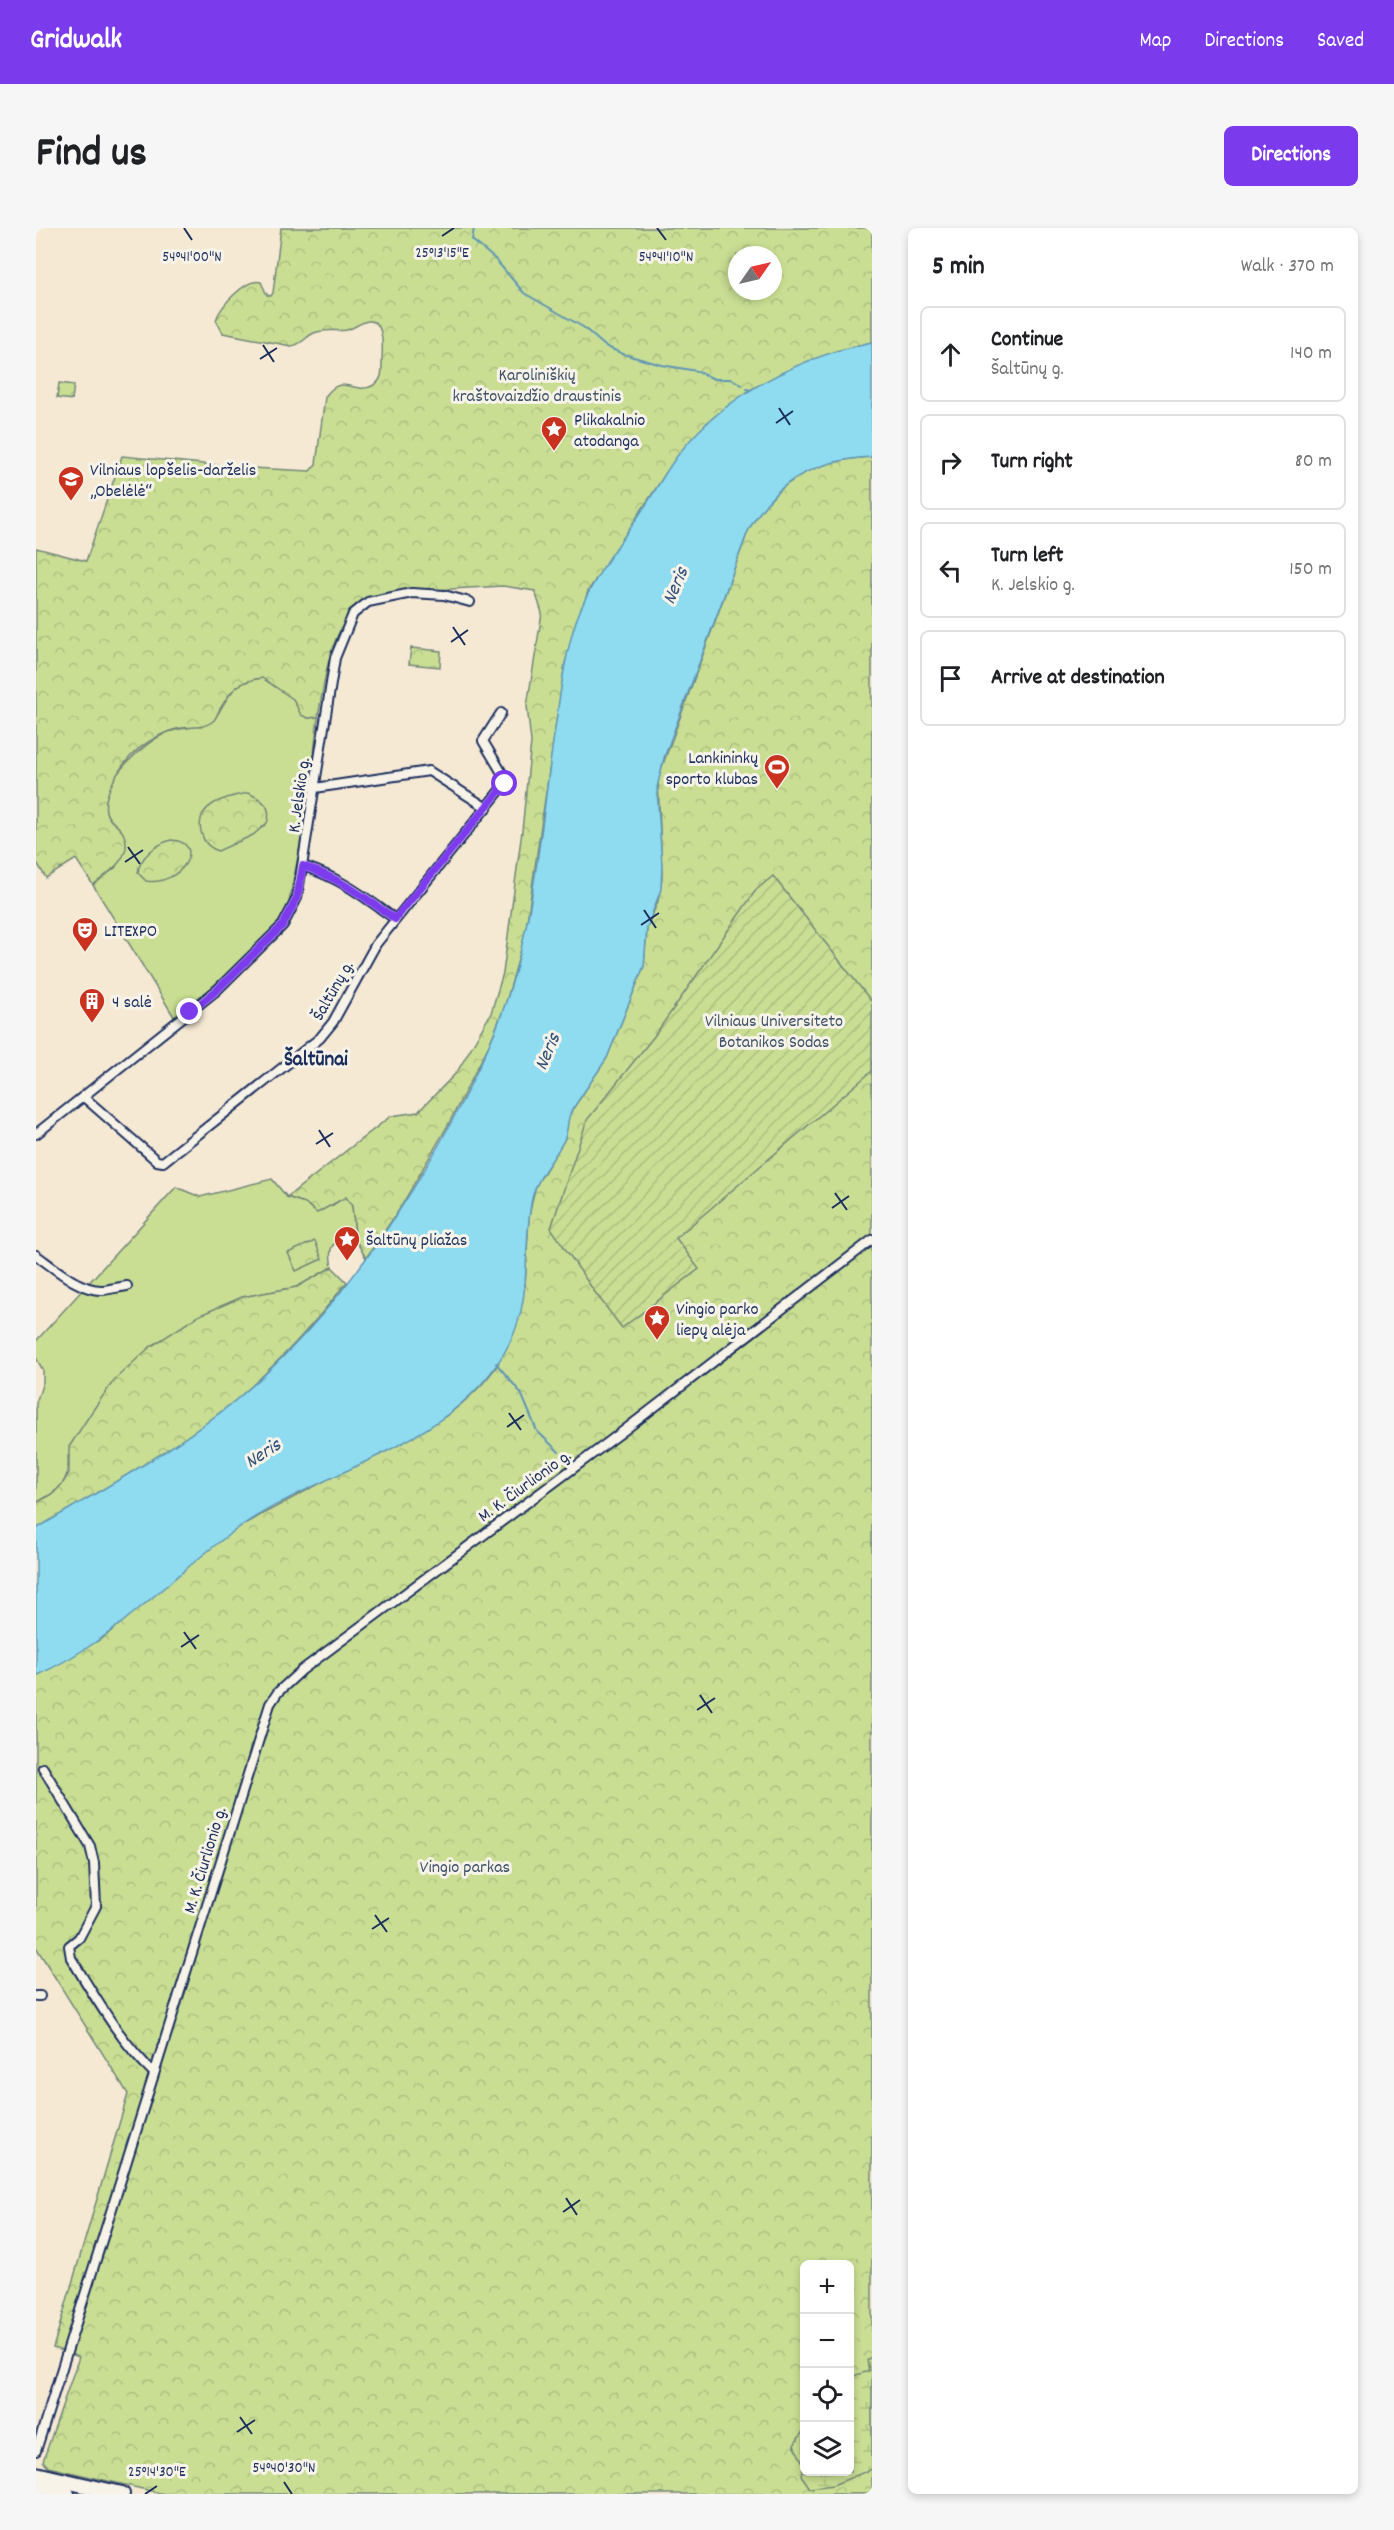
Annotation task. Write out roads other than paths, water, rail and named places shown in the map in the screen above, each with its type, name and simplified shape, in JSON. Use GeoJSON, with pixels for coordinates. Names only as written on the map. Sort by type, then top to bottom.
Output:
{"type":"FeatureCollection","features":[{"type":"Feature","properties":{"kind":"highway"},"geometry":{"type":"LineString","coordinates":[[36,2474],[122,2494]]}},
{"type":"Feature","properties":{"kind":"highway"},"geometry":{"type":"LineString","coordinates":[[36,2487],[67,2494]]}},
{"type":"Feature","properties":{"kind":"street","name":"K. Jelskio g."},"geometry":{"type":"LineString","coordinates":[[36,1134],[85,1098],[217,990],[283,925],[297,898],[315,788],[320,740],[335,657],[353,614],[368,602],[412,593],[444,595],[470,602]]}},
{"type":"Feature","properties":{"kind":"street","name":"Šaltūnų g."},"geometry":{"type":"LineString","coordinates":[[85,1098],[157,1161],[163,1162],[320,1038],[333,1022],[376,944],[487,808],[506,781],[483,741],[501,713]]}},
{"type":"Feature","properties":{"kind":"street"},"geometry":{"type":"LineString","coordinates":[[315,788],[429,771],[487,808]]}},
{"type":"Feature","properties":{"kind":"street"},"geometry":{"type":"LineString","coordinates":[[303,866],[345,883],[395,919]]}},
{"type":"Feature","properties":{"kind":"street","name":"M. K. Čiurlionio g."},"geometry":{"type":"LineString","coordinates":[[36,2451],[261,1726],[278,1692],[321,1656],[622,1432],[872,1240]]}},
{"type":"Feature","properties":{"kind":"street"},"geometry":{"type":"LineString","coordinates":[[36,1255],[89,1288],[102,1290],[127,1286]]}},
{"type":"Feature","properties":{"kind":"street"},"geometry":{"type":"LineString","coordinates":[[43,1768],[90,1846],[94,1863],[96,1906],[79,1938],[69,1946],[71,1958],[114,2027],[137,2058],[154,2073]]}},
{"type":"Feature","properties":{"kind":"water","name":"Neris"},"geometry":{"type":"Polygon","coordinates":[[[872,342],[872,457],[851,459],[815,468],[785,486],[759,513],[748,531],[664,758],[657,788],[662,865],[661,889],[647,928],[644,966],[607,1058],[572,1110],[564,1140],[536,1186],[529,1221],[524,1292],[517,1326],[510,1342],[488,1376],[460,1405],[426,1429],[390,1450],[276,1505],[241,1526],[103,1637],[36,1676],[36,1529],[139,1468],[214,1418],[277,1363],[350,1280],[383,1235],[413,1188],[467,1092],[490,1043],[516,969],[533,892],[565,663],[576,621],[599,574],[676,457],[720,412],[767,380],[792,368],[819,357],[872,342]]]}},
{"type":"Feature","properties":{"kind":"waterway"},"geometry":{"type":"LineString","coordinates":[[474,228],[472,240],[495,259],[524,293],[583,327],[605,346],[623,354],[662,365],[697,371],[714,379],[732,379],[742,385]]}},
{"type":"Feature","properties":{"kind":"waterway"},"geometry":{"type":"LineString","coordinates":[[496,1363],[521,1393],[537,1431],[559,1452]]}},
{"type":"Feature","properties":{"kind":"place","name":"Plikakalnio atodanga"},"geometry":{"type":"Point","coordinates":[554,452]}},
{"type":"Feature","properties":{"kind":"place","name":"Vilniaus lopšelis-darželis „Obelėlė“"},"geometry":{"type":"Point","coordinates":[71,502]}},
{"type":"Feature","properties":{"kind":"place","name":"Lankininkų sporto klubas"},"geometry":{"type":"Point","coordinates":[777,790]}},
{"type":"Feature","properties":{"kind":"place","name":"LITEXPO"},"geometry":{"type":"Point","coordinates":[85,953]}},
{"type":"Feature","properties":{"kind":"place","name":"4 salė"},"geometry":{"type":"Point","coordinates":[92,1024]}},
{"type":"Feature","properties":{"kind":"place","name":"Šaltūnų pliažas"},"geometry":{"type":"Point","coordinates":[347,1262]}},
{"type":"Feature","properties":{"kind":"place","name":"Vingio parko liepų alėja"},"geometry":{"type":"Point","coordinates":[657,1341]}},
{"type":"Feature","properties":{"kind":"district","name":"Šaltūnai"},"geometry":{"type":"Point","coordinates":[316,1058]}},
{"type":"Feature","properties":{"kind":"park label","name":"Karoliniškių kraštovaizdžio draustinis"},"geometry":{"type":"Point","coordinates":[537,384]}},
{"type":"Feature","properties":{"kind":"park label","name":"Vilniaus Universiteto Botanikos Sodas"},"geometry":{"type":"Point","coordinates":[774,1030]}},
{"type":"Feature","properties":{"kind":"park label","name":"Vingio parkas"},"geometry":{"type":"Point","coordinates":[465,1866]}}]}
